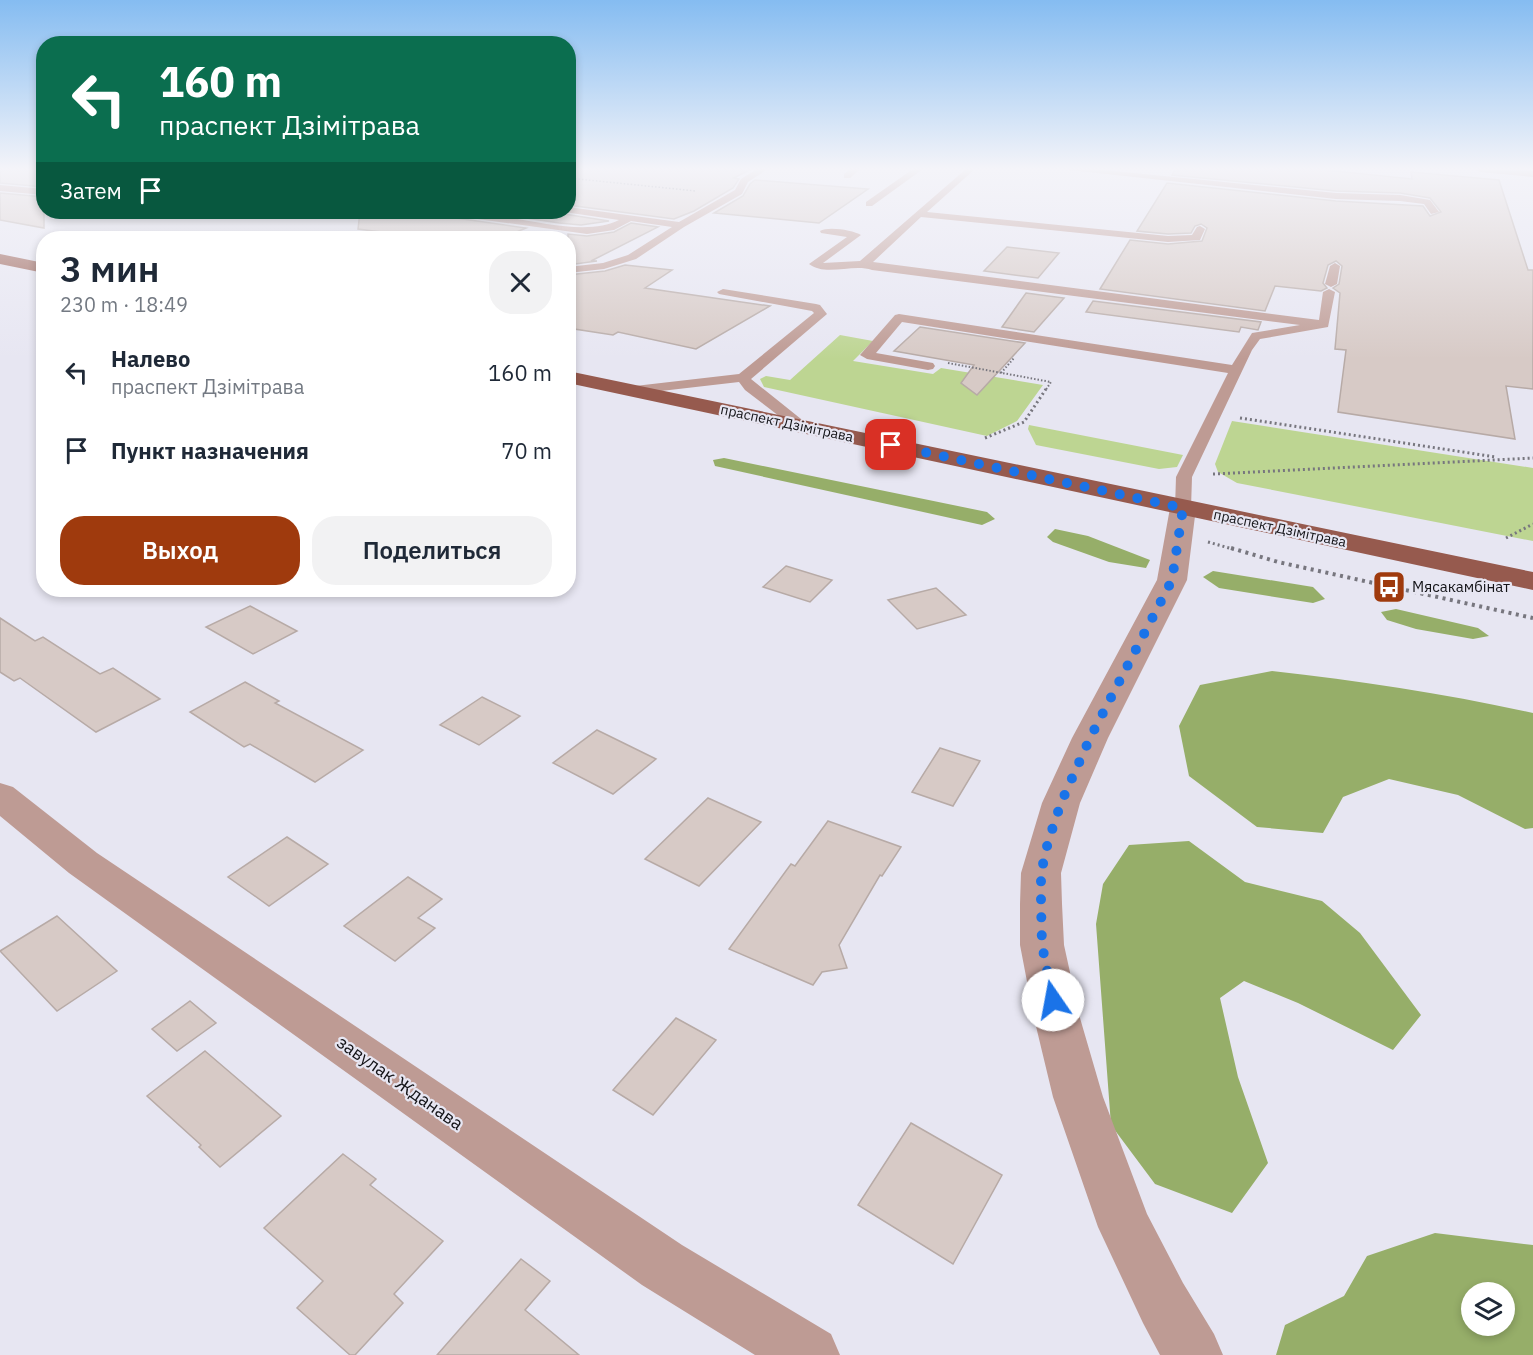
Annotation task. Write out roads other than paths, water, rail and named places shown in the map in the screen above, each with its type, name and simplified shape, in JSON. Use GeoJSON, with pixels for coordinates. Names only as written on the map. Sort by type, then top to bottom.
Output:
{"type":"FeatureCollection","features":[{"type":"Feature","properties":{"kind":"main road"},"geometry":{"type":"LineString","coordinates":[[0,259],[36,266]]}},
{"type":"Feature","properties":{"kind":"main road","name":"праспект Дзімітрава"},"geometry":{"type":"LineString","coordinates":[[576,379],[801,426],[1180,521],[1533,581]]}},
{"type":"Feature","properties":{"kind":"street"},"geometry":{"type":"LineString","coordinates":[[1180,521],[1172,580],[1090,738],[1061,803],[1041,873],[1041,904],[1042,945],[1057,1018],[1078,1097],[1125,1227],[1163,1303],[1193,1355]]}},
{"type":"Feature","properties":{"kind":"street","name":"завулак Жданава"},"geometry":{"type":"LineString","coordinates":[[0,796],[83,863],[652,1258],[810,1355]]}},
{"type":"Feature","properties":{"kind":"lane"},"geometry":{"type":"LineString","coordinates":[[576,269],[620,263],[669,232]]}},
{"type":"Feature","properties":{"kind":"lane"},"geometry":{"type":"LineString","coordinates":[[835,232],[856,235],[814,264],[829,267],[868,263]]}},
{"type":"Feature","properties":{"kind":"lane"},"geometry":{"type":"LineString","coordinates":[[899,232],[865,261],[872,267],[1324,324]]}},
{"type":"Feature","properties":{"kind":"lane"},"geometry":{"type":"LineString","coordinates":[[1100,232],[1167,239],[1196,238],[1199,232]]}},
{"type":"Feature","properties":{"kind":"lane"},"geometry":{"type":"LineString","coordinates":[[1324,324],[1335,266]]}},
{"type":"Feature","properties":{"kind":"lane"},"geometry":{"type":"LineString","coordinates":[[635,390],[743,378],[821,314],[816,308],[723,292]]}},
{"type":"Feature","properties":{"kind":"lane"},"geometry":{"type":"LineString","coordinates":[[928,366],[867,355],[899,318],[1237,369]]}},
{"type":"Feature","properties":{"kind":"lane"},"geometry":{"type":"LineString","coordinates":[[1180,521],[1184,477],[1237,369],[1256,336],[1324,324]]}},
{"type":"Feature","properties":{"kind":"lane"},"geometry":{"type":"LineString","coordinates":[[743,378],[750,387],[801,426]]}},
{"type":"Feature","properties":{"kind":"place","name":"Мясакамбінат"},"geometry":{"type":"Point","coordinates":[1389,587]}}]}
